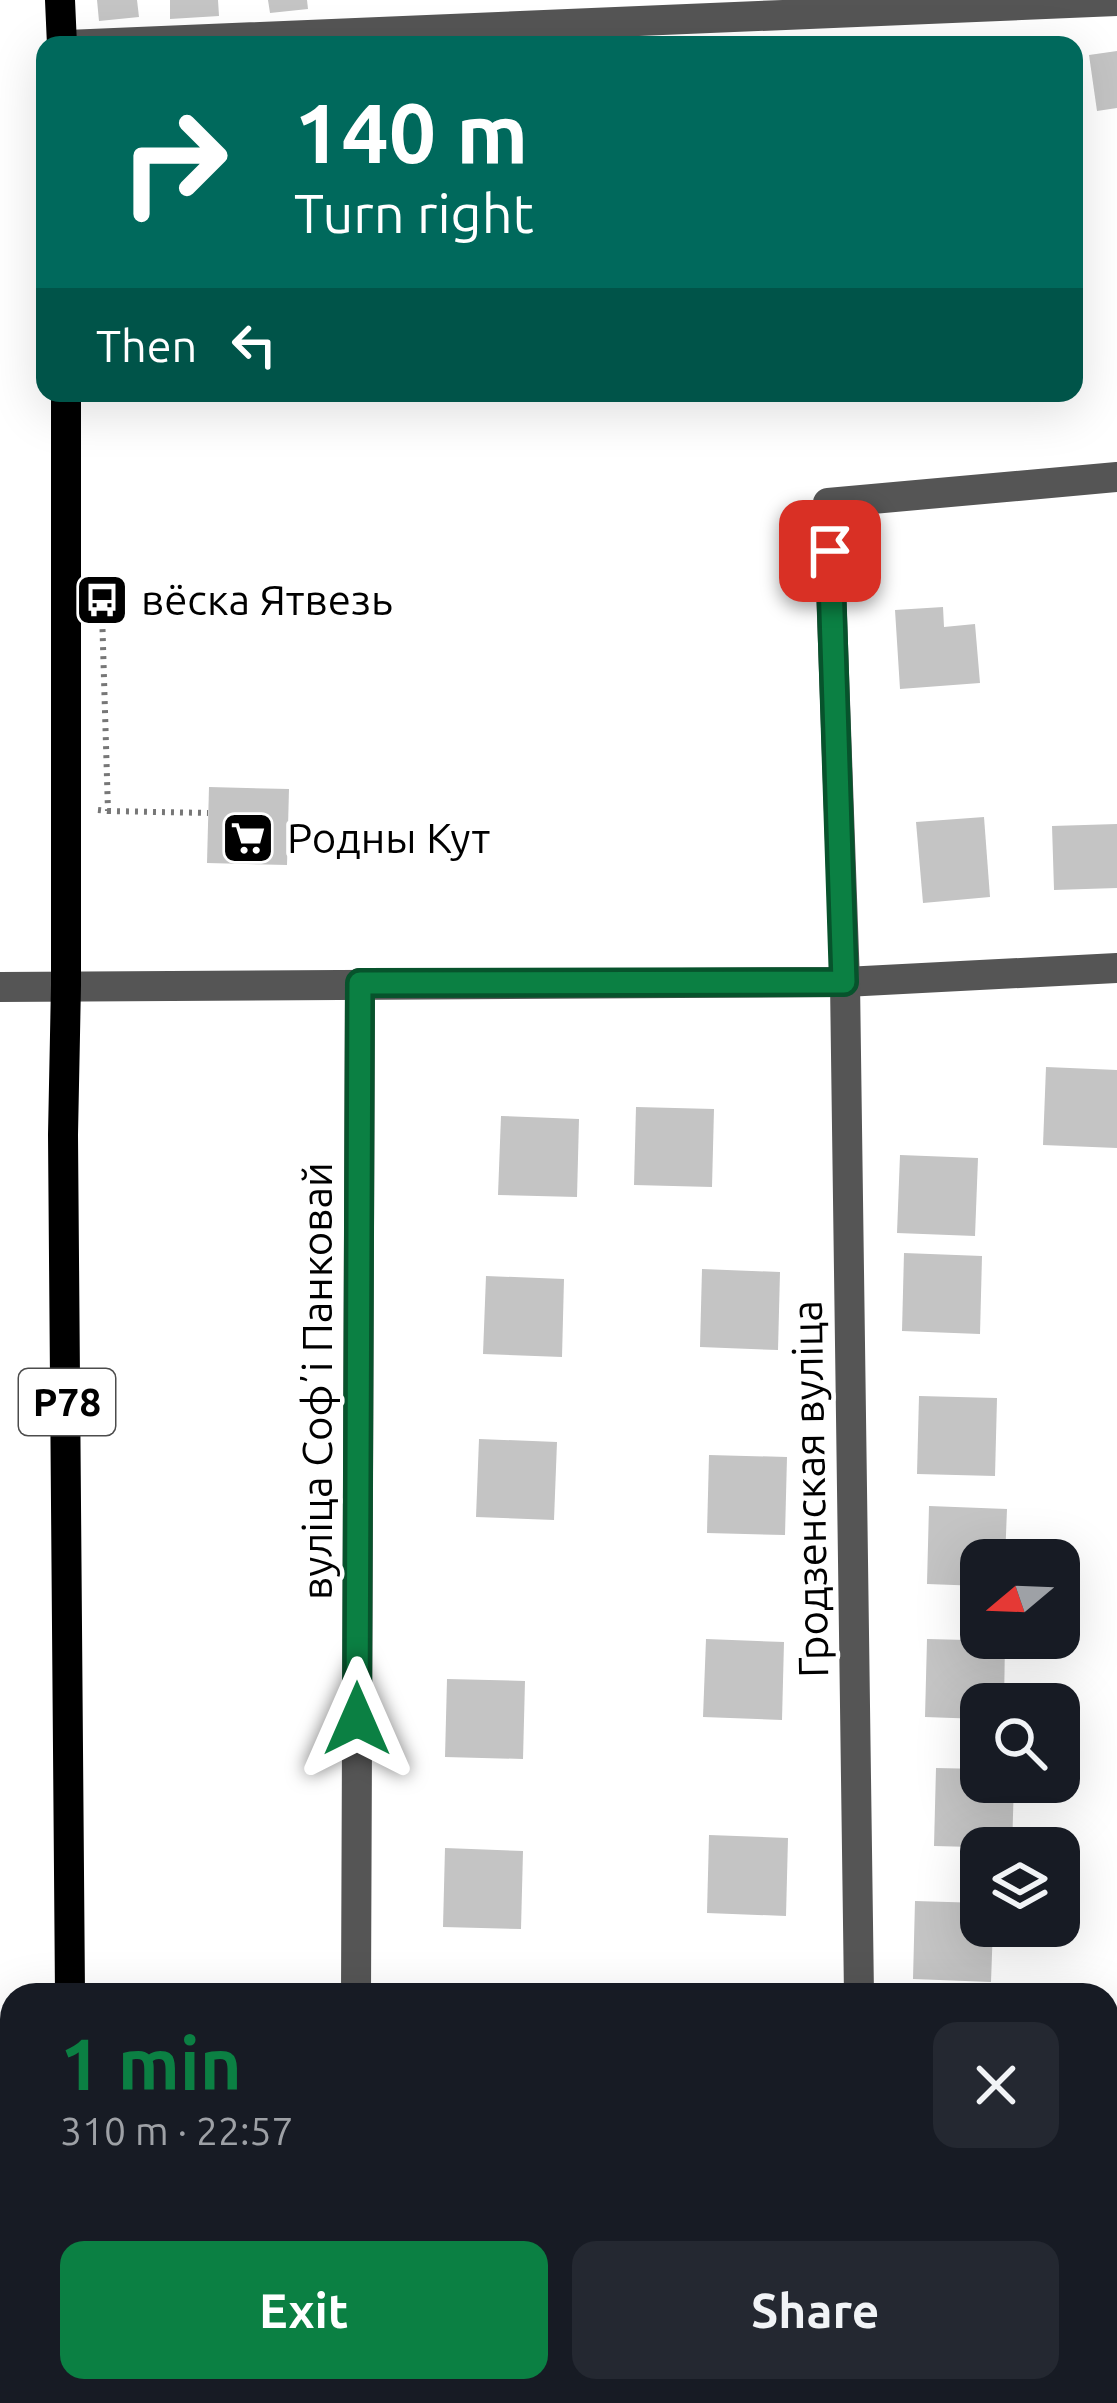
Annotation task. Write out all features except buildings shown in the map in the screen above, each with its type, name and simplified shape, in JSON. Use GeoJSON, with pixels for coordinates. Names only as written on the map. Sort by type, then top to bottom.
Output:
{"type":"FeatureCollection","features":[{"type":"Feature","properties":{"kind":"main road"},"geometry":{"type":"LineString","coordinates":[[60,0],[64,36]]}},
{"type":"Feature","properties":{"kind":"main road","name":"Р78"},"geometry":{"type":"LineString","coordinates":[[66,402],[63,1135],[70,1983]]}},
{"type":"Feature","properties":{"kind":"street"},"geometry":{"type":"LineString","coordinates":[[280,36],[1117,1]]}},
{"type":"Feature","properties":{"kind":"street","name":"Гродзенская вуліца"},"geometry":{"type":"LineString","coordinates":[[859,1983],[844,982],[828,503],[1117,477]]}},
{"type":"Feature","properties":{"kind":"street"},"geometry":{"type":"LineString","coordinates":[[0,987],[844,982],[1117,968]]}},
{"type":"Feature","properties":{"kind":"street","name":"вуліца Софʼі Панковай"},"geometry":{"type":"LineString","coordinates":[[356,1983],[360,983]]}},
{"type":"Feature","properties":{"kind":"path"},"geometry":{"type":"LineString","coordinates":[[108,811],[208,812]]}},
{"type":"Feature","properties":{"kind":"place","name":"вёска Ятвезь"},"geometry":{"type":"Point","coordinates":[102,600]}},
{"type":"Feature","properties":{"kind":"place","name":"Родны Кут"},"geometry":{"type":"Point","coordinates":[248,838]}},
{"type":"Feature","properties":{"kind":"route"},"geometry":{"type":"LineString","coordinates":[[357,1719],[360,983],[844,982],[830,551]]}}]}
